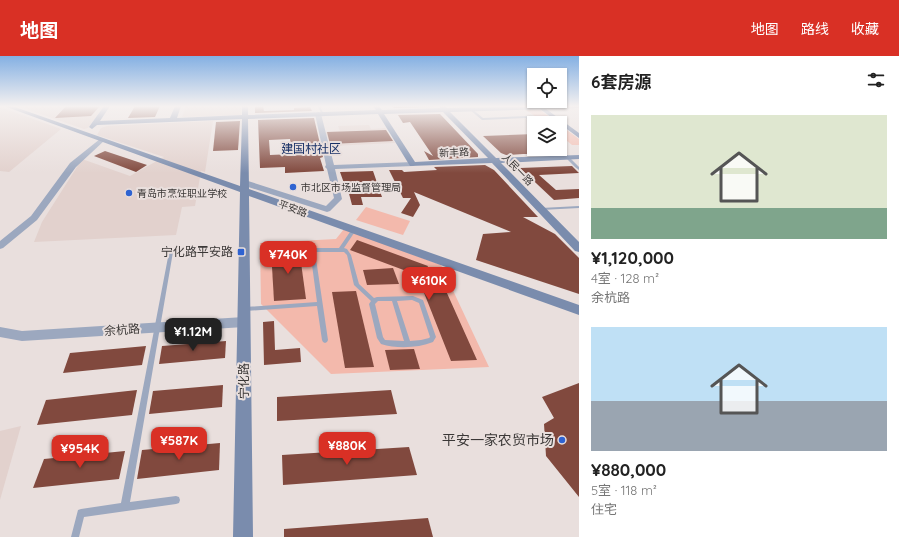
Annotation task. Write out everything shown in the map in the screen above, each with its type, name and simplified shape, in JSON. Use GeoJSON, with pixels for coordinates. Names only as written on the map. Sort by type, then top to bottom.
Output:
{"type":"FeatureCollection","features":[{"type":"Feature","properties":{"kind":"main road"},"geometry":{"type":"LineString","coordinates":[[570,128],[579,136]]}},
{"type":"Feature","properties":{"kind":"street","name":"平安路"},"geometry":{"type":"LineString","coordinates":[[68,128],[245,187],[354,230],[579,310]]}},
{"type":"Feature","properties":{"kind":"street"},"geometry":{"type":"LineString","coordinates":[[86,135],[90,128]]}},
{"type":"Feature","properties":{"kind":"street","name":"宁化路"},"geometry":{"type":"LineString","coordinates":[[243,537],[246,128]]}},
{"type":"Feature","properties":{"kind":"street"},"geometry":{"type":"LineString","coordinates":[[245,187],[327,209],[338,199],[329,167],[322,128]]}},
{"type":"Feature","properties":{"kind":"street"},"geometry":{"type":"LineString","coordinates":[[390,128],[413,164]]}},
{"type":"Feature","properties":{"kind":"street","name":"人民一路"},"geometry":{"type":"LineString","coordinates":[[462,128],[579,248]]}},
{"type":"Feature","properties":{"kind":"street"},"geometry":{"type":"LineString","coordinates":[[0,246],[34,218],[73,165],[102,140]]}},
{"type":"Feature","properties":{"kind":"street","name":"新丰路"},"geometry":{"type":"LineString","coordinates":[[329,167],[579,157]]}},
{"type":"Feature","properties":{"kind":"street","name":"余杭路"},"geometry":{"type":"LineString","coordinates":[[0,332],[22,336],[156,328],[244,315]]}},
{"type":"Feature","properties":{"kind":"lane"},"geometry":{"type":"LineString","coordinates":[[569,158],[570,161],[579,169]]}},
{"type":"Feature","properties":{"kind":"lane"},"geometry":{"type":"LineString","coordinates":[[541,209],[579,207]]}},
{"type":"Feature","properties":{"kind":"lane"},"geometry":{"type":"LineString","coordinates":[[341,249],[354,230]]}},
{"type":"Feature","properties":{"kind":"lane"},"geometry":{"type":"LineString","coordinates":[[326,340],[312,250],[345,250],[349,255],[357,285],[374,301]]}},
{"type":"Feature","properties":{"kind":"lane"},"geometry":{"type":"LineString","coordinates":[[125,507],[156,328],[171,252]]}},
{"type":"Feature","properties":{"kind":"lane"},"geometry":{"type":"LineString","coordinates":[[377,299],[418,300],[421,302],[433,337],[428,342],[383,342],[380,338],[372,304],[374,301],[377,299]]}},
{"type":"Feature","properties":{"kind":"lane"},"geometry":{"type":"LineString","coordinates":[[394,299],[408,342]]}},
{"type":"Feature","properties":{"kind":"lane"},"geometry":{"type":"LineString","coordinates":[[244,315],[320,304]]}},
{"type":"Feature","properties":{"kind":"lane"},"geometry":{"type":"LineString","coordinates":[[75,537],[81,513],[176,500]]}},
{"type":"Feature","properties":{"kind":"shaded area"},"geometry":{"type":"Polygon","coordinates":[[[0,128],[61,129],[9,172],[0,171],[0,128]]]}},
{"type":"Feature","properties":{"kind":"shaded area","name":"青岛市烹饪职业学校"},"geometry":{"type":"Polygon","coordinates":[[[101,128],[212,128],[205,172],[201,171],[195,206],[182,207],[176,235],[34,242],[42,222],[82,159],[130,176],[164,157],[97,135],[101,128]]]}},
{"type":"Feature","properties":{"kind":"shaded area"},"geometry":{"type":"Polygon","coordinates":[[[339,128],[385,128],[395,143],[331,146],[325,132],[340,131],[339,128]]]}},
{"type":"Feature","properties":{"kind":"shaded area"},"geometry":{"type":"Polygon","coordinates":[[[567,130],[579,139],[579,145],[572,145],[567,141],[567,130]]]}},
{"type":"Feature","properties":{"kind":"shaded area"},"geometry":{"type":"Polygon","coordinates":[[[366,207],[410,221],[403,235],[356,220],[366,207]]]}},
{"type":"Feature","properties":{"kind":"shaded area"},"geometry":{"type":"Polygon","coordinates":[[[344,229],[441,265],[489,367],[331,374],[261,304],[260,243],[336,239],[344,229]]]}},
{"type":"Feature","properties":{"kind":"shaded area"},"geometry":{"type":"Polygon","coordinates":[[[21,426],[0,500],[0,431],[21,426]]]}},
{"type":"Feature","properties":{"kind":"building"},"geometry":{"type":"Polygon","coordinates":[[[215,128],[239,128],[238,150],[213,151],[215,128]]]}},
{"type":"Feature","properties":{"kind":"building"},"geometry":{"type":"Polygon","coordinates":[[[258,128],[316,128],[323,157],[320,158],[324,171],[285,173],[285,167],[260,168],[258,128]],[[290,139],[269,140],[270,155],[292,154],[290,139]]]}},
{"type":"Feature","properties":{"kind":"building"},"geometry":{"type":"Polygon","coordinates":[[[414,128],[454,128],[478,154],[478,157],[429,160],[424,151],[433,156],[414,128]]]}},
{"type":"Feature","properties":{"kind":"building"},"geometry":{"type":"Polygon","coordinates":[[[386,130],[393,141],[330,144],[327,132],[386,130]]]}},
{"type":"Feature","properties":{"kind":"building"},"geometry":{"type":"Polygon","coordinates":[[[527,134],[527,154],[506,155],[501,153],[483,136],[527,134]]]}},
{"type":"Feature","properties":{"kind":"building"},"geometry":{"type":"Polygon","coordinates":[[[105,151],[147,165],[136,172],[94,156],[105,151]]]}},
{"type":"Feature","properties":{"kind":"building"},"geometry":{"type":"Polygon","coordinates":[[[485,165],[494,170],[538,217],[523,217],[555,234],[579,258],[579,294],[476,260],[483,234],[511,232],[414,192],[420,205],[413,217],[401,213],[411,198],[403,198],[389,170],[402,170],[404,172],[437,170],[434,167],[485,165]]]}},
{"type":"Feature","properties":{"kind":"building"},"geometry":{"type":"Polygon","coordinates":[[[572,166],[579,173],[539,175],[556,190],[579,189],[579,198],[554,200],[520,168],[572,166]]]}},
{"type":"Feature","properties":{"kind":"building"},"geometry":{"type":"Polygon","coordinates":[[[373,171],[382,197],[361,197],[363,205],[352,205],[347,186],[345,186],[340,172],[373,171]]]}},
{"type":"Feature","properties":{"kind":"building"},"geometry":{"type":"Polygon","coordinates":[[[357,240],[428,266],[421,283],[442,282],[477,360],[451,361],[417,275],[350,250],[357,240]]]}},
{"type":"Feature","properties":{"kind":"building"},"geometry":{"type":"Polygon","coordinates":[[[299,248],[306,299],[274,301],[271,250],[299,248]]]}},
{"type":"Feature","properties":{"kind":"building"},"geometry":{"type":"Polygon","coordinates":[[[393,268],[399,284],[367,285],[363,270],[393,268]]]}},
{"type":"Feature","properties":{"kind":"building"},"geometry":{"type":"Polygon","coordinates":[[[356,291],[374,367],[345,368],[332,292],[356,291]]]}},
{"type":"Feature","properties":{"kind":"building"},"geometry":{"type":"Polygon","coordinates":[[[274,321],[275,350],[300,348],[301,362],[264,365],[263,322],[274,321]]]}},
{"type":"Feature","properties":{"kind":"building"},"geometry":{"type":"Polygon","coordinates":[[[226,341],[225,358],[159,364],[162,346],[226,341]]]}},
{"type":"Feature","properties":{"kind":"building"},"geometry":{"type":"Polygon","coordinates":[[[146,346],[142,365],[63,373],[70,353],[146,346]]]}},
{"type":"Feature","properties":{"kind":"building"},"geometry":{"type":"Polygon","coordinates":[[[414,349],[420,369],[390,370],[385,350],[414,349]]]}},
{"type":"Feature","properties":{"kind":"building","name":"平安一家农贸市场"},"geometry":{"type":"Polygon","coordinates":[[[579,383],[579,497],[546,456],[544,424],[554,418],[542,397],[579,383]]]}},
{"type":"Feature","properties":{"kind":"building"},"geometry":{"type":"Polygon","coordinates":[[[223,385],[222,407],[149,414],[153,391],[223,385]]]}},
{"type":"Feature","properties":{"kind":"building"},"geometry":{"type":"Polygon","coordinates":[[[137,390],[132,415],[37,425],[46,400],[137,390]]]}},
{"type":"Feature","properties":{"kind":"building"},"geometry":{"type":"Polygon","coordinates":[[[391,390],[397,414],[277,421],[277,397],[391,390]]]}},
{"type":"Feature","properties":{"kind":"building"},"geometry":{"type":"Polygon","coordinates":[[[220,443],[219,470],[137,479],[142,450],[220,443]]]}},
{"type":"Feature","properties":{"kind":"building"},"geometry":{"type":"Polygon","coordinates":[[[409,447],[417,475],[283,485],[282,455],[409,447]]]}},
{"type":"Feature","properties":{"kind":"building"},"geometry":{"type":"Polygon","coordinates":[[[125,451],[119,479],[33,488],[44,459],[125,451]]]}},
{"type":"Feature","properties":{"kind":"building"},"geometry":{"type":"Polygon","coordinates":[[[428,518],[433,537],[284,537],[284,529],[428,518]]]}},
{"type":"Feature","properties":{"kind":"place","name":"市北区市场监督管理局"},"geometry":{"type":"Point","coordinates":[293,187]}},
{"type":"Feature","properties":{"kind":"place","name":"青岛市烹饪职业学校"},"geometry":{"type":"Point","coordinates":[129,193]}},
{"type":"Feature","properties":{"kind":"place","name":"宁化路平安路"},"geometry":{"type":"Point","coordinates":[241,252]}},
{"type":"Feature","properties":{"kind":"place","name":"平安一家农贸市场"},"geometry":{"type":"Point","coordinates":[562,440]}},
{"type":"Feature","properties":{"kind":"district","name":"建国村社区"},"geometry":{"type":"Point","coordinates":[311,149]}}]}
